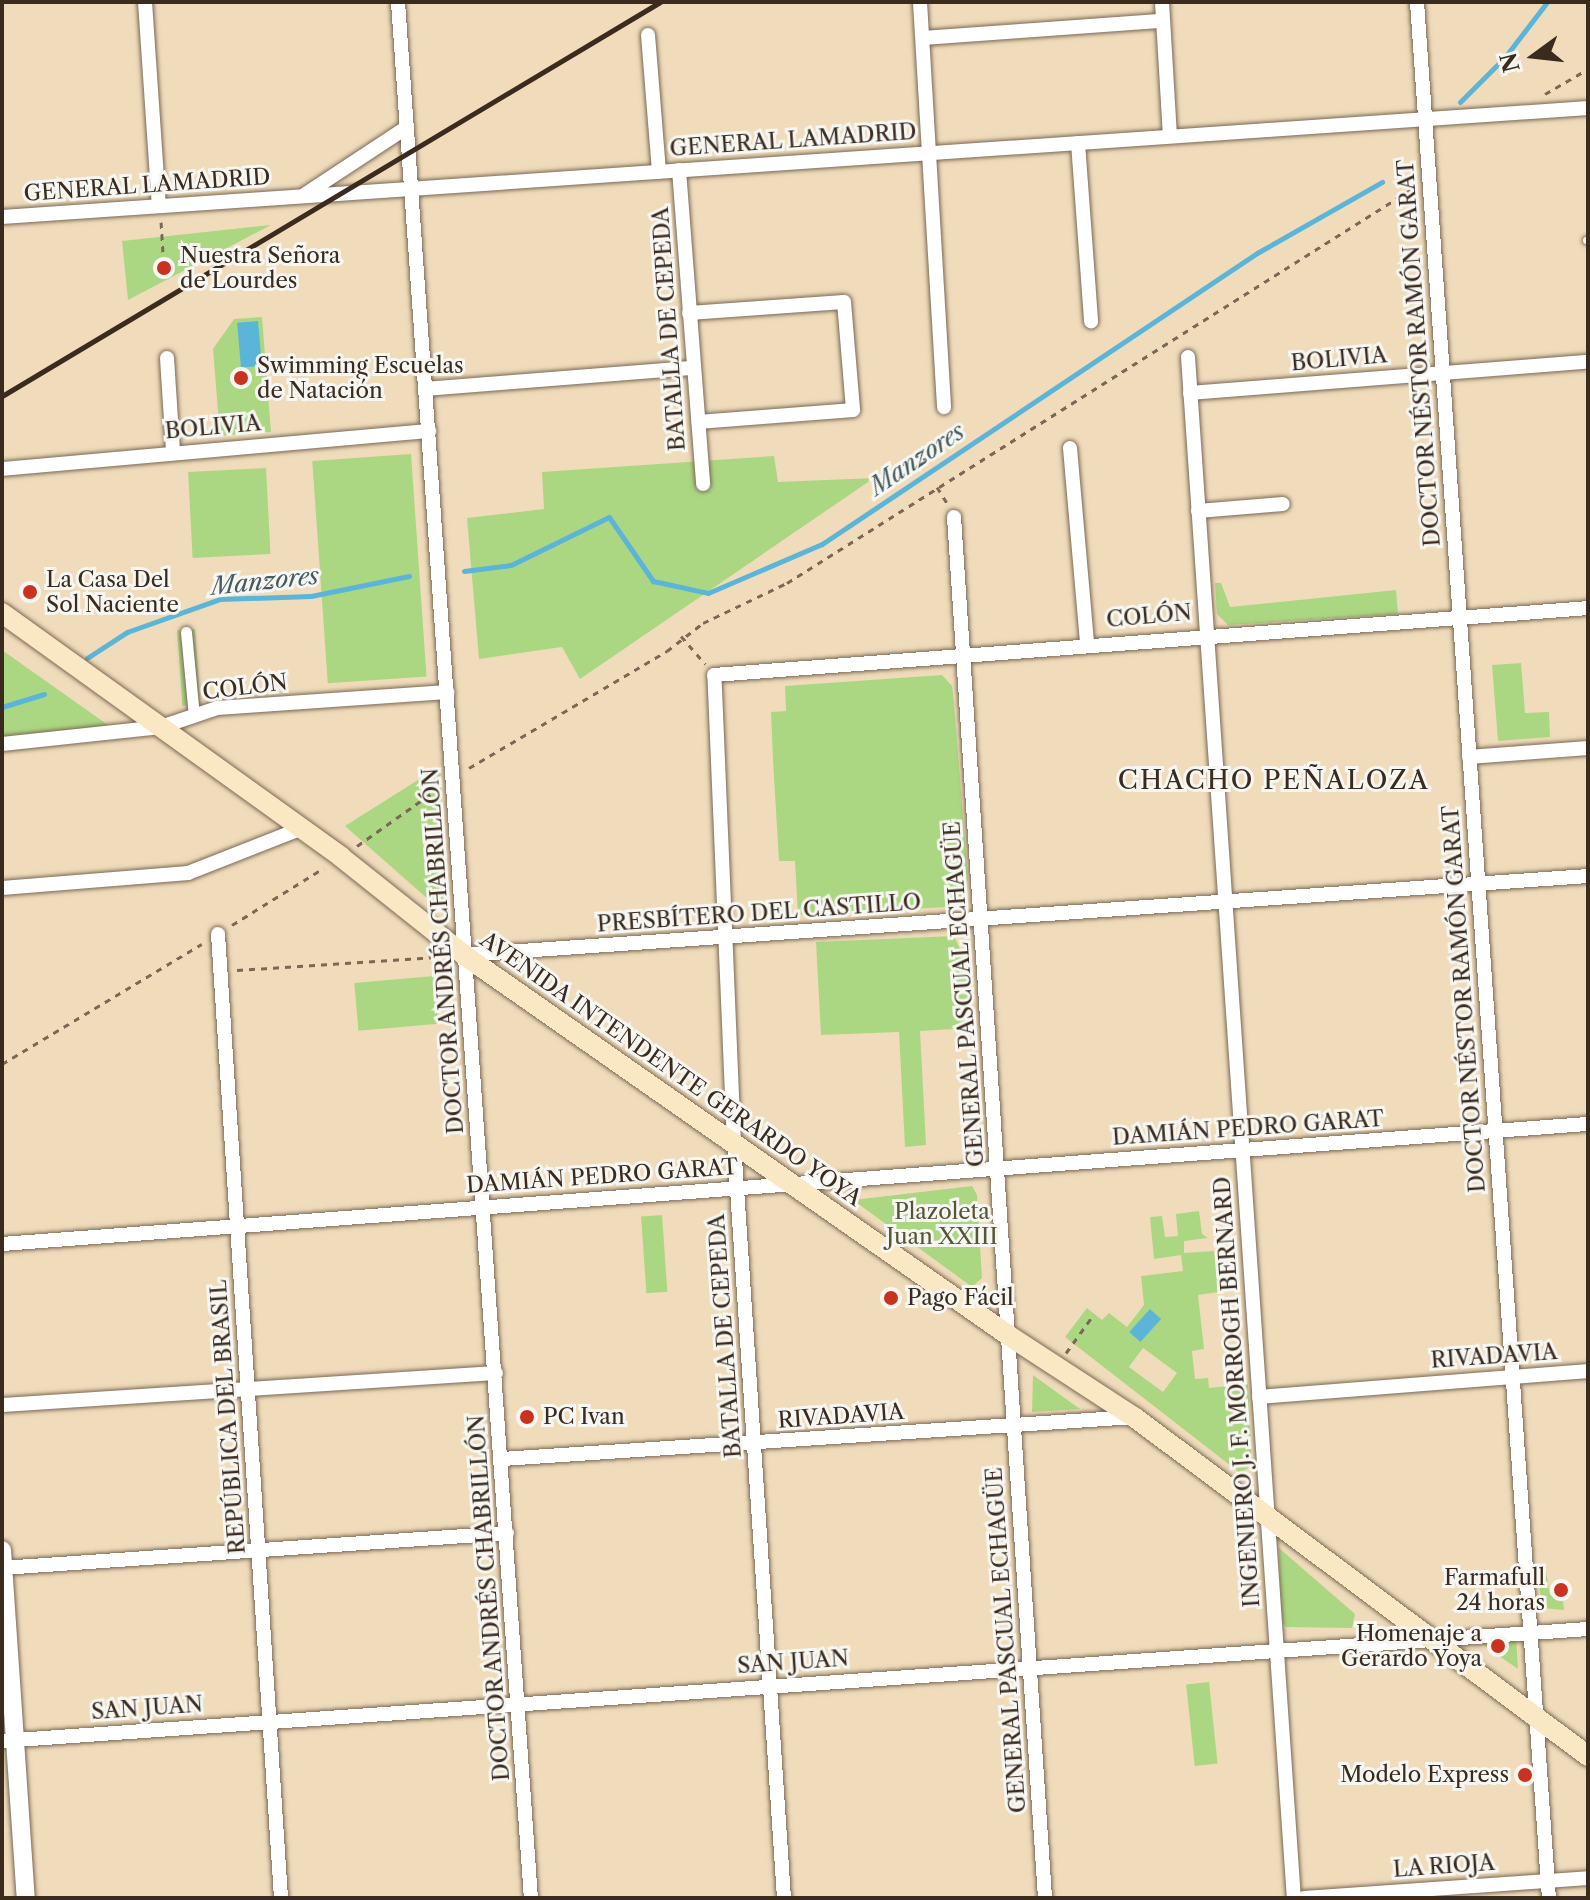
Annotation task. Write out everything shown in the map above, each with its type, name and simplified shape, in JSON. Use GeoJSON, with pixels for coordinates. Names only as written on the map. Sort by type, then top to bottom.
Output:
{"type":"FeatureCollection","features":[{"type":"Feature","properties":{"kind":"main road","name":"AVENIDA INTENDENTE GERARDO YOYA"},"geometry":{"type":"LineString","coordinates":[[2,613],[302,828],[464,955],[1008,1335],[1134,1417],[1437,1639],[1536,1720],[1588,1756]]}},
{"type":"Feature","properties":{"kind":"street"},"geometry":{"type":"LineString","coordinates":[[145,2],[159,206]]}},
{"type":"Feature","properties":{"kind":"street","name":"DOCTOR ANDRÉS CHABRILLÓN"},"geometry":{"type":"LineString","coordinates":[[398,2],[531,1898]]}},
{"type":"Feature","properties":{"kind":"street"},"geometry":{"type":"LineString","coordinates":[[920,2],[944,407]]}},
{"type":"Feature","properties":{"kind":"street"},"geometry":{"type":"LineString","coordinates":[[1162,2],[1170,136]]}},
{"type":"Feature","properties":{"kind":"street","name":"DOCTOR NÉSTOR RAMÓN GARAT"},"geometry":{"type":"LineString","coordinates":[[1417,2],[1549,1898]]}},
{"type":"Feature","properties":{"kind":"street"},"geometry":{"type":"LineString","coordinates":[[923,38],[1162,21]]}},
{"type":"Feature","properties":{"kind":"street"},"geometry":{"type":"LineString","coordinates":[[648,35],[659,172]]}},
{"type":"Feature","properties":{"kind":"street","name":"GENERAL LAMADRID"},"geometry":{"type":"LineString","coordinates":[[2,217],[1588,108]]}},
{"type":"Feature","properties":{"kind":"street"},"geometry":{"type":"LineString","coordinates":[[303,196],[407,127]]}},
{"type":"Feature","properties":{"kind":"street"},"geometry":{"type":"LineString","coordinates":[[1078,143],[1091,322]]}},
{"type":"Feature","properties":{"kind":"street","name":"BATALLA DE CEPEDA"},"geometry":{"type":"LineString","coordinates":[[679,170],[703,484]]}},
{"type":"Feature","properties":{"kind":"street"},"geometry":{"type":"LineString","coordinates":[[689,313],[844,302],[853,410],[698,422]]}},
{"type":"Feature","properties":{"kind":"street","name":"INGENIERO J. F. MORROGH BERNARD"},"geometry":{"type":"LineString","coordinates":[[1188,357],[1294,1898]]}},
{"type":"Feature","properties":{"kind":"street"},"geometry":{"type":"LineString","coordinates":[[167,358],[173,452]]}},
{"type":"Feature","properties":{"kind":"street","name":"BOLIVIA"},"geometry":{"type":"LineString","coordinates":[[1190,393],[1588,362]]}},
{"type":"Feature","properties":{"kind":"street"},"geometry":{"type":"LineString","coordinates":[[425,389],[693,368]]}},
{"type":"Feature","properties":{"kind":"street","name":"BOLIVIA"},"geometry":{"type":"LineString","coordinates":[[2,469],[429,431]]}},
{"type":"Feature","properties":{"kind":"street"},"geometry":{"type":"LineString","coordinates":[[1070,448],[1087,643]]}},
{"type":"Feature","properties":{"kind":"street"},"geometry":{"type":"LineString","coordinates":[[1198,511],[1283,504]]}},
{"type":"Feature","properties":{"kind":"street","name":"GENERAL PASCUAL ECHAGÜE"},"geometry":{"type":"LineString","coordinates":[[954,517],[1045,1898]]}},
{"type":"Feature","properties":{"kind":"street","name":"COLÓN"},"geometry":{"type":"LineString","coordinates":[[714,675],[1207,633],[1588,608]]}},
{"type":"Feature","properties":{"kind":"street"},"geometry":{"type":"LineString","coordinates":[[186,632],[194,716]]}},
{"type":"Feature","properties":{"kind":"street","name":"BATALLA DE CEPEDA"},"geometry":{"type":"LineString","coordinates":[[714,675],[734,1143],[784,1898]]}},
{"type":"Feature","properties":{"kind":"street","name":"COLÓN"},"geometry":{"type":"LineString","coordinates":[[2,744],[161,727],[217,708],[447,692]]}},
{"type":"Feature","properties":{"kind":"street"},"geometry":{"type":"LineString","coordinates":[[1469,757],[1588,748]]}},
{"type":"Feature","properties":{"kind":"street"},"geometry":{"type":"LineString","coordinates":[[2,888],[188,873],[302,828]]}},
{"type":"Feature","properties":{"kind":"street","name":"PRESBÍTERO DEL CASTILLO"},"geometry":{"type":"LineString","coordinates":[[464,955],[1588,876]]}},
{"type":"Feature","properties":{"kind":"street","name":"REPÚBLICA DEL BRASIL"},"geometry":{"type":"LineString","coordinates":[[218,934],[281,1898]]}},
{"type":"Feature","properties":{"kind":"street","name":"DAMIÁN PEDRO GARAT"},"geometry":{"type":"LineString","coordinates":[[2,1244],[1588,1124]]}},
{"type":"Feature","properties":{"kind":"street","name":"RIVADAVIA"},"geometry":{"type":"LineString","coordinates":[[1259,1397],[1588,1371]]}},
{"type":"Feature","properties":{"kind":"street"},"geometry":{"type":"LineString","coordinates":[[2,1405],[496,1373]]}},
{"type":"Feature","properties":{"kind":"street","name":"RIVADAVIA"},"geometry":{"type":"LineString","coordinates":[[502,1459],[1134,1417]]}},
{"type":"Feature","properties":{"kind":"street"},"geometry":{"type":"LineString","coordinates":[[26,1898],[8,1740],[2,1562],[259,1550],[507,1533]]}},
{"type":"Feature","properties":{"kind":"street","name":"SAN JUAN"},"geometry":{"type":"LineString","coordinates":[[8,1740],[1588,1629]]}},
{"type":"Feature","properties":{"kind":"street","name":"LA RIOJA"},"geometry":{"type":"LineString","coordinates":[[1304,1898],[1588,1878]]}},
{"type":"Feature","properties":{"kind":"path"},"geometry":{"type":"LineString","coordinates":[[1514,113],[1588,69]]}},
{"type":"Feature","properties":{"kind":"path"},"geometry":{"type":"LineString","coordinates":[[667,651],[681,636],[787,583],[1429,178]]}},
{"type":"Feature","properties":{"kind":"path"},"geometry":{"type":"LineString","coordinates":[[159,206],[164,268]]}},
{"type":"Feature","properties":{"kind":"path"},"geometry":{"type":"LineString","coordinates":[[681,636],[714,675]]}},
{"type":"Feature","properties":{"kind":"path"},"geometry":{"type":"LineString","coordinates":[[221,971],[464,955]]}},
{"type":"Feature","properties":{"kind":"path"},"geometry":{"type":"LineString","coordinates":[[1056,1366],[1094,1314]]}},
{"type":"Feature","properties":{"kind":"green space"},"geometry":{"type":"Polygon","coordinates":[[[271,225],[128,300],[122,241],[271,225]]]}},
{"type":"Feature","properties":{"kind":"green space","name":"Swimming Escuelas de Natación"},"geometry":{"type":"Polygon","coordinates":[[[262,317],[271,432],[220,436],[213,349],[234,319],[262,317]]]}},
{"type":"Feature","properties":{"kind":"green space"},"geometry":{"type":"Polygon","coordinates":[[[411,454],[427,676],[328,683],[312,461],[411,454]]]}},
{"type":"Feature","properties":{"kind":"green space"},"geometry":{"type":"Polygon","coordinates":[[[774,456],[778,482],[874,478],[580,679],[562,647],[479,659],[467,518],[544,509],[542,472],[774,456]]]}},
{"type":"Feature","properties":{"kind":"green space"},"geometry":{"type":"Polygon","coordinates":[[[266,468],[271,554],[193,558],[188,472],[266,468]]]}},
{"type":"Feature","properties":{"kind":"green space"},"geometry":{"type":"Polygon","coordinates":[[[1215,583],[1221,583],[1230,607],[1396,590],[1398,614],[1228,625],[1217,614],[1215,583]]]}},
{"type":"Feature","properties":{"kind":"green space"},"geometry":{"type":"Polygon","coordinates":[[[195,629],[200,705],[182,706],[177,630],[195,629]]]}},
{"type":"Feature","properties":{"kind":"green space"},"geometry":{"type":"Polygon","coordinates":[[[2,650],[115,730],[2,741],[2,650]]]}},
{"type":"Feature","properties":{"kind":"green space"},"geometry":{"type":"Polygon","coordinates":[[[1521,663],[1525,713],[1549,712],[1550,737],[1498,741],[1492,665],[1521,663]]]}},
{"type":"Feature","properties":{"kind":"green space"},"geometry":{"type":"Polygon","coordinates":[[[942,675],[952,686],[954,703],[968,879],[963,897],[947,907],[798,915],[795,861],[779,861],[773,760],[771,712],[786,711],[785,686],[942,675]]]}},
{"type":"Feature","properties":{"kind":"green space"},"geometry":{"type":"Polygon","coordinates":[[[440,766],[446,915],[345,826],[440,766]]]}},
{"type":"Feature","properties":{"kind":"green space"},"geometry":{"type":"Polygon","coordinates":[[[954,936],[967,964],[970,1028],[920,1031],[926,1145],[905,1147],[899,1032],[821,1035],[816,942],[954,936]]]}},
{"type":"Feature","properties":{"kind":"green space"},"geometry":{"type":"Polygon","coordinates":[[[434,976],[438,1024],[358,1031],[354,983],[434,976]]]}},
{"type":"Feature","properties":{"kind":"green space","name":"Plazoleta Juan XXIII"},"geometry":{"type":"Polygon","coordinates":[[[972,1186],[977,1195],[982,1278],[972,1287],[853,1200],[972,1186]]]}},
{"type":"Feature","properties":{"kind":"green space"},"geometry":{"type":"Polygon","coordinates":[[[1199,1211],[1202,1234],[1208,1238],[1184,1241],[1184,1253],[1214,1251],[1219,1292],[1198,1295],[1204,1349],[1192,1351],[1195,1379],[1208,1378],[1209,1388],[1248,1384],[1252,1466],[1240,1473],[1065,1337],[1087,1308],[1102,1320],[1109,1313],[1127,1327],[1144,1305],[1141,1276],[1183,1271],[1181,1255],[1154,1259],[1150,1217],[1162,1216],[1165,1237],[1178,1236],[1176,1214],[1199,1211]],[[1143,1348],[1129,1367],[1163,1392],[1177,1373],[1143,1348]]]}},
{"type":"Feature","properties":{"kind":"green space"},"geometry":{"type":"Polygon","coordinates":[[[662,1215],[667,1292],[646,1293],[641,1216],[662,1215]]]}},
{"type":"Feature","properties":{"kind":"green space"},"geometry":{"type":"Polygon","coordinates":[[[1033,1375],[1080,1409],[1032,1412],[1033,1375]]]}},
{"type":"Feature","properties":{"kind":"green space"},"geometry":{"type":"Polygon","coordinates":[[[1279,1548],[1355,1614],[1352,1628],[1286,1627],[1281,1620],[1279,1548]]]}},
{"type":"Feature","properties":{"kind":"green space"},"geometry":{"type":"Polygon","coordinates":[[[1546,1572],[1550,1595],[1563,1601],[1564,1610],[1542,1608],[1538,1573],[1546,1572]]]}},
{"type":"Feature","properties":{"kind":"green space"},"geometry":{"type":"Polygon","coordinates":[[[1516,1636],[1518,1669],[1473,1638],[1516,1636]]]}},
{"type":"Feature","properties":{"kind":"green space"},"geometry":{"type":"Polygon","coordinates":[[[1209,1682],[1218,1764],[1195,1766],[1186,1684],[1209,1682]]]}},
{"type":"Feature","properties":{"kind":"water"},"geometry":{"type":"Polygon","coordinates":[[[258,321],[262,366],[241,368],[237,323],[258,321]]]}},
{"type":"Feature","properties":{"kind":"water"},"geometry":{"type":"Polygon","coordinates":[[[1150,1309],[1161,1319],[1140,1342],[1129,1332],[1150,1309]]]}},
{"type":"Feature","properties":{"kind":"waterway","name":"Manzores"},"geometry":{"type":"LineString","coordinates":[[1460,102],[1505,57],[1547,2]]}},
{"type":"Feature","properties":{"kind":"waterway","name":"Manzores"},"geometry":{"type":"LineString","coordinates":[[464,571],[511,565],[609,517],[653,581],[708,593],[822,544],[1257,253],[1382,182]]}},
{"type":"Feature","properties":{"kind":"waterway","name":"Manzores"},"geometry":{"type":"LineString","coordinates":[[87,658],[127,632],[220,599],[311,596],[409,576]]}},
{"type":"Feature","properties":{"kind":"waterway","name":"Manzores"},"geometry":{"type":"LineString","coordinates":[[2,707],[44,694]]}},
{"type":"Feature","properties":{"kind":"railway"},"geometry":{"type":"LineString","coordinates":[[2,396],[660,2]]}},
{"type":"Feature","properties":{"kind":"place","name":"Nuestra Señora de Lourdes"},"geometry":{"type":"Point","coordinates":[164,268]}},
{"type":"Feature","properties":{"kind":"place","name":"Swimming Escuelas de Natación"},"geometry":{"type":"Point","coordinates":[241,378]}},
{"type":"Feature","properties":{"kind":"place","name":"La Casa Del Sol Naciente"},"geometry":{"type":"Point","coordinates":[30,592]}},
{"type":"Feature","properties":{"kind":"place","name":"Pago Fácil"},"geometry":{"type":"Point","coordinates":[891,1298]}},
{"type":"Feature","properties":{"kind":"place","name":"PC Ivan"},"geometry":{"type":"Point","coordinates":[527,1417]}},
{"type":"Feature","properties":{"kind":"place","name":"Farmafull 24 horas"},"geometry":{"type":"Point","coordinates":[1561,1590]}},
{"type":"Feature","properties":{"kind":"place","name":"Homenaje a Gerardo Yoya"},"geometry":{"type":"Point","coordinates":[1498,1646]}},
{"type":"Feature","properties":{"kind":"place","name":"Modelo Express"},"geometry":{"type":"Point","coordinates":[1525,1775]}},
{"type":"Feature","properties":{"kind":"district","name":"CHACHO PEÑALOZA"},"geometry":{"type":"Point","coordinates":[1274,781]}}]}
